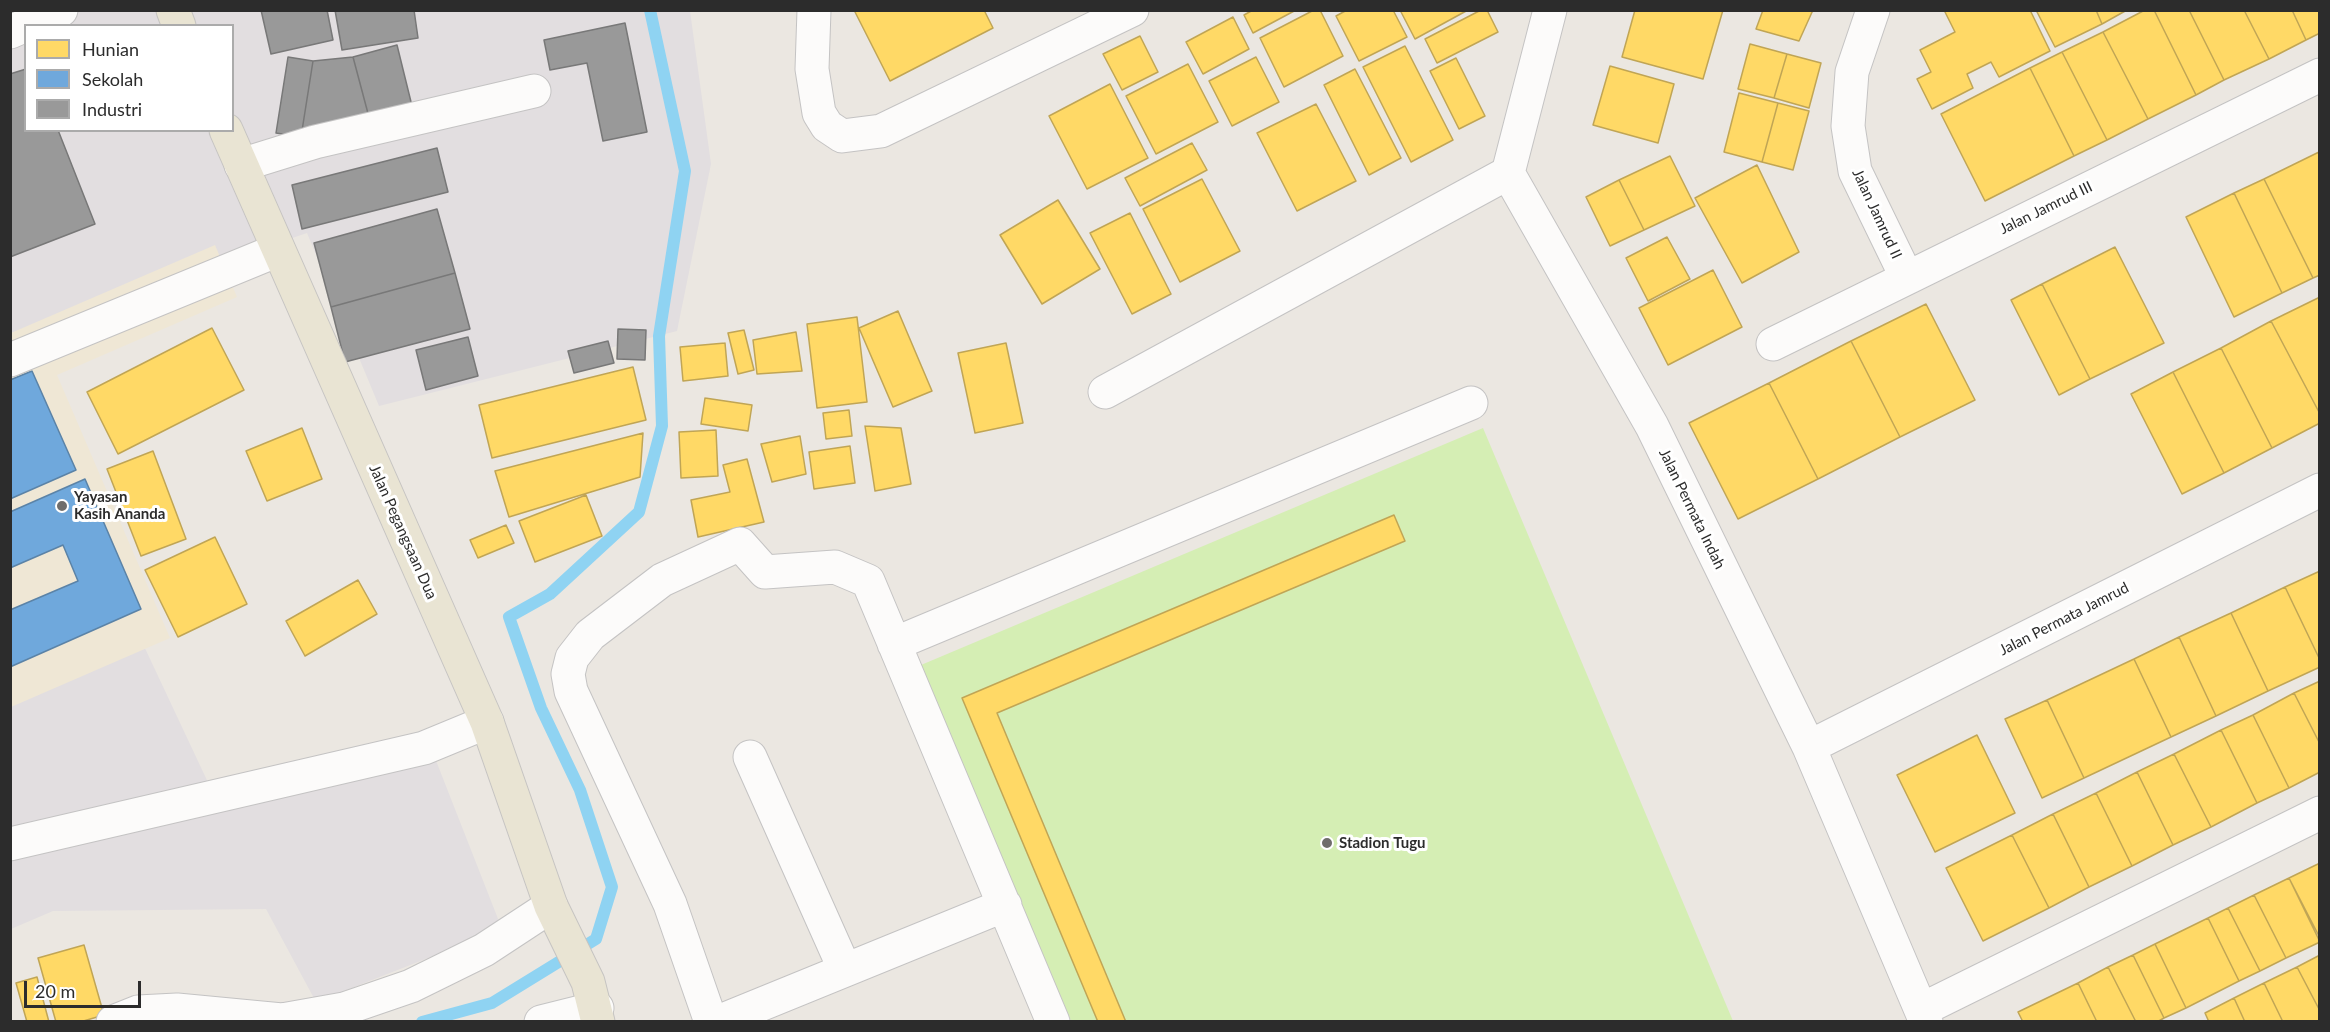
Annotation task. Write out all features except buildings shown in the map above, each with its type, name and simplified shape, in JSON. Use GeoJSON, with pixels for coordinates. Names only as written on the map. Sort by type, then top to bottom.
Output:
{"type":"FeatureCollection","features":[{"type":"Feature","properties":{"kind":"main road"},"geometry":{"type":"LineString","coordinates":[[172,10],[178,24]]}},
{"type":"Feature","properties":{"kind":"main road","name":"Jalan Pegangsaan Dua"},"geometry":{"type":"LineString","coordinates":[[227,132],[487,722],[551,906],[594,1004]]}},
{"type":"Feature","properties":{"kind":"street"},"geometry":{"type":"LineString","coordinates":[[29,24],[61,10]]}},
{"type":"Feature","properties":{"kind":"street"},"geometry":{"type":"LineString","coordinates":[[814,10],[812,69],[819,113],[827,126],[842,136],[880,131],[1132,10]]}},
{"type":"Feature","properties":{"kind":"street"},"geometry":{"type":"LineString","coordinates":[[1105,392],[1508,173],[1551,10]]}},
{"type":"Feature","properties":{"kind":"street","name":"Jalan Jamrud II"},"geometry":{"type":"LineString","coordinates":[[1873,10],[1852,72],[1848,126],[1855,171],[1906,276]]}},
{"type":"Feature","properties":{"kind":"street"},"geometry":{"type":"LineString","coordinates":[[10,32],[24,26]]}},
{"type":"Feature","properties":{"kind":"street","name":"Jalan Jamrud III"},"geometry":{"type":"LineString","coordinates":[[1773,344],[1906,276],[2319,75]]}},
{"type":"Feature","properties":{"kind":"street"},"geometry":{"type":"LineString","coordinates":[[241,165],[315,142],[534,91]]}},
{"type":"Feature","properties":{"kind":"street","name":"Jalan Permata Indah"},"geometry":{"type":"LineString","coordinates":[[1508,173],[1652,426],[1809,747],[1924,1016]]}},
{"type":"Feature","properties":{"kind":"street"},"geometry":{"type":"LineString","coordinates":[[10,360],[278,250]]}},
{"type":"Feature","properties":{"kind":"street"},"geometry":{"type":"LineString","coordinates":[[894,644],[1471,403]]}},
{"type":"Feature","properties":{"kind":"street","name":"Jalan Permata Jamrud"},"geometry":{"type":"LineString","coordinates":[[1809,747],[2319,490]]}},
{"type":"Feature","properties":{"kind":"street"},"geometry":{"type":"LineString","coordinates":[[711,1022],[669,904],[571,691],[568,674],[572,658],[590,634],[662,580],[740,544],[765,572],[835,567],[868,581],[1053,1022]]}},
{"type":"Feature","properties":{"kind":"street"},"geometry":{"type":"LineString","coordinates":[[10,844],[424,748],[487,722]]}},
{"type":"Feature","properties":{"kind":"street"},"geometry":{"type":"LineString","coordinates":[[750,757],[845,970]]}},
{"type":"Feature","properties":{"kind":"street"},"geometry":{"type":"LineString","coordinates":[[1924,1016],[2319,813]]}},
{"type":"Feature","properties":{"kind":"street"},"geometry":{"type":"LineString","coordinates":[[718,1022],[1005,905]]}},
{"type":"Feature","properties":{"kind":"street"},"geometry":{"type":"LineString","coordinates":[[113,1022],[138,1012],[177,1010],[282,1020],[344,1009],[421,981],[484,950],[551,906]]}},
{"type":"Feature","properties":{"kind":"street"},"geometry":{"type":"LineString","coordinates":[[541,1022],[594,1004]]}},
{"type":"Feature","properties":{"kind":"shaded area"},"geometry":{"type":"Polygon","coordinates":[[[10,11],[690,11],[711,164],[677,331],[379,406],[307,233],[11,333],[10,11]]]}},
{"type":"Feature","properties":{"kind":"shaded area","name":"Yayasan Kasih Ananda"},"geometry":{"type":"Polygon","coordinates":[[[215,245],[237,297],[57,375],[170,638],[11,707],[11,333],[215,245]]]}},
{"type":"Feature","properties":{"kind":"shaded area"},"geometry":{"type":"Polygon","coordinates":[[[143,644],[220,808],[424,730],[502,929],[316,1002],[266,909],[53,911],[11,929],[11,695],[143,644]]]}},
{"type":"Feature","properties":{"kind":"green space","name":"Stadion Tugu"},"geometry":{"type":"Polygon","coordinates":[[[1483,428],[1733,1021],[1071,1021],[921,665],[1483,428]]]}},
{"type":"Feature","properties":{"kind":"waterway"},"geometry":{"type":"LineString","coordinates":[[422,1022],[492,1003],[596,939],[612,887],[580,790],[541,708],[509,617],[550,594],[639,512],[662,426],[659,336],[685,171],[650,10]]}},
{"type":"Feature","properties":{"kind":"place","name":"Yayasan Kasih Ananda"},"geometry":{"type":"Point","coordinates":[62,506]}},
{"type":"Feature","properties":{"kind":"place","name":"Stadion Tugu"},"geometry":{"type":"Point","coordinates":[1327,843]}}]}
